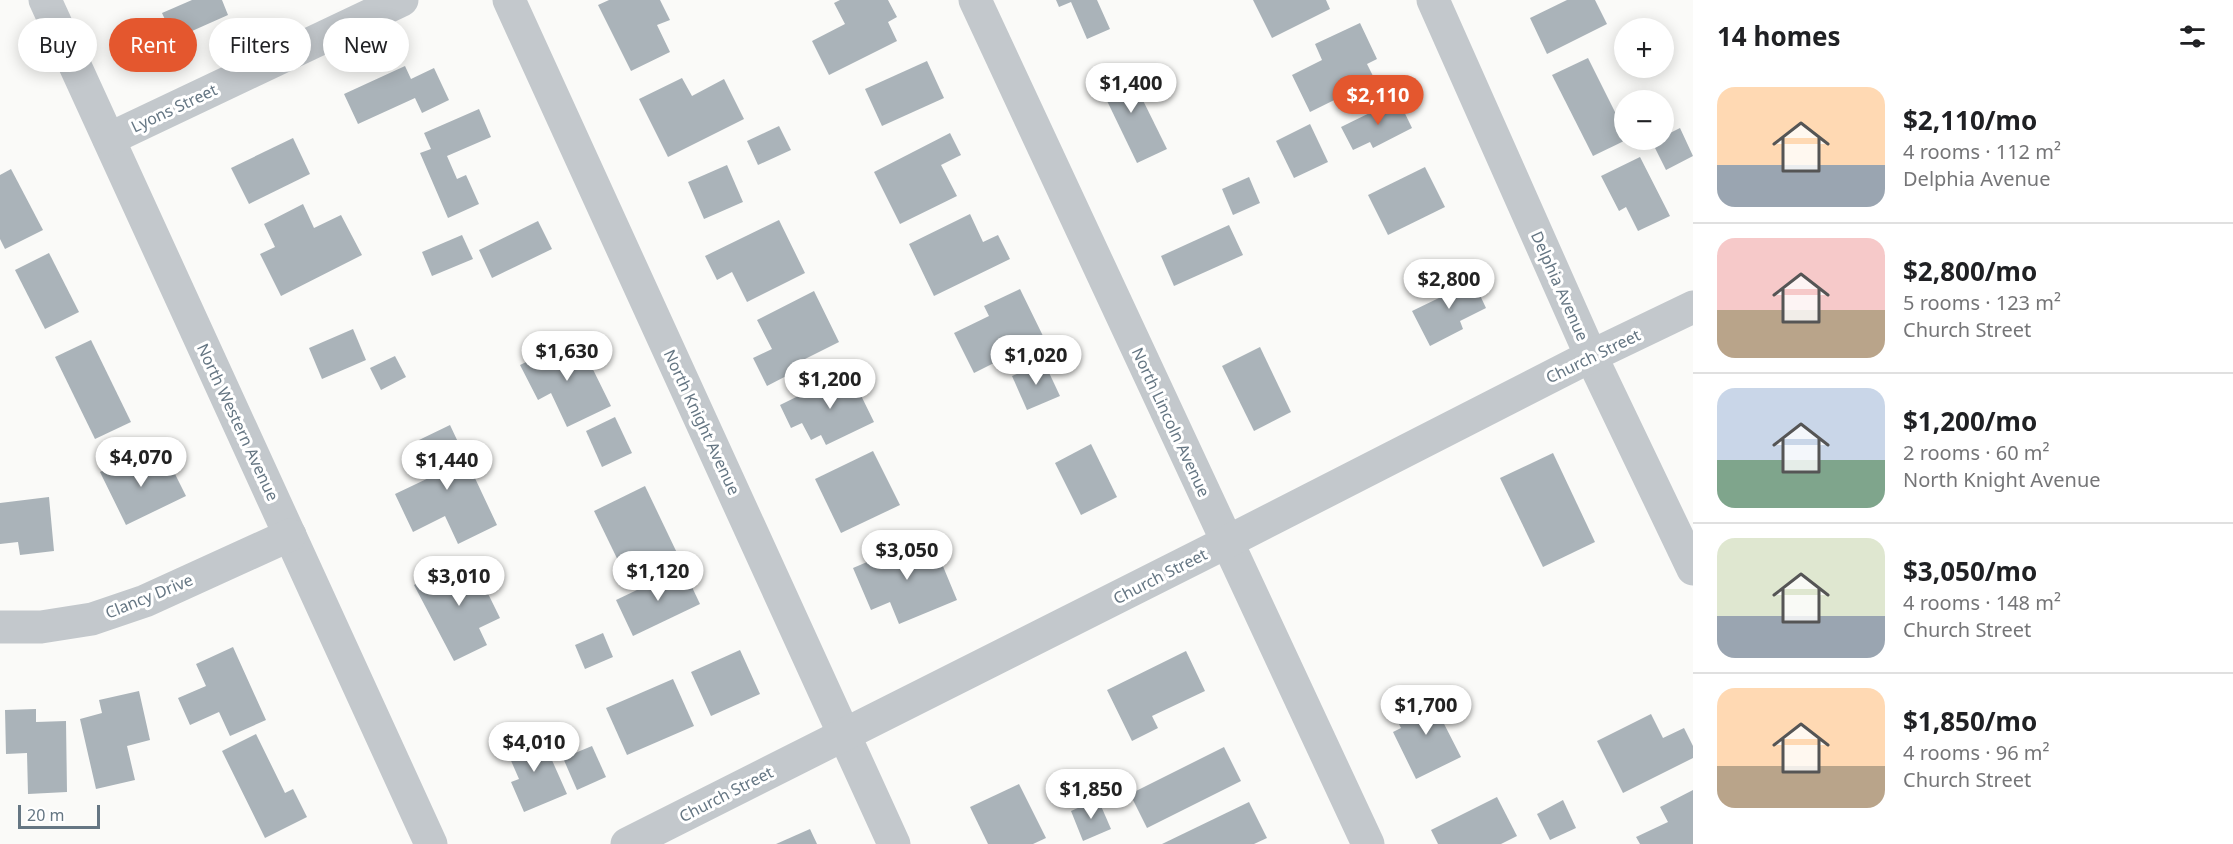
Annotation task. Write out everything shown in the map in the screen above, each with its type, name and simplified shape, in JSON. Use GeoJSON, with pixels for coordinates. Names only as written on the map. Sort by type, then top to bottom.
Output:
{"type":"FeatureCollection","features":[{"type":"Feature","properties":{"kind":"street","name":"North Western Avenue"},"geometry":{"type":"LineString","coordinates":[[45,0],[431,844]]}},
{"type":"Feature","properties":{"kind":"street","name":"Lyons Street"},"geometry":{"type":"LineString","coordinates":[[109,139],[402,0]]}},
{"type":"Feature","properties":{"kind":"street","name":"North Knight Avenue"},"geometry":{"type":"LineString","coordinates":[[509,0],[894,844]]}},
{"type":"Feature","properties":{"kind":"street","name":"North Lincoln Avenue"},"geometry":{"type":"LineString","coordinates":[[975,0],[1368,844]]}},
{"type":"Feature","properties":{"kind":"street","name":"Delphia Avenue"},"geometry":{"type":"LineString","coordinates":[[1433,0],[1591,356],[1693,569]]}},
{"type":"Feature","properties":{"kind":"street","name":"Church Street"},"geometry":{"type":"LineString","coordinates":[[627,844],[1591,356],[1693,307]]}},
{"type":"Feature","properties":{"kind":"street","name":"Clancy Drive"},"geometry":{"type":"LineString","coordinates":[[0,627],[41,627],[92,619],[145,601],[290,535]]}},
{"type":"Feature","properties":{"kind":"building"},"geometry":{"type":"Polygon","coordinates":[[[192,0],[222,0],[228,15],[221,18],[209,18],[209,23],[197,29],[197,18],[164,18],[162,13],[192,0]]]}},
{"type":"Feature","properties":{"kind":"building"},"geometry":{"type":"Polygon","coordinates":[[[609,0],[660,0],[670,20],[657,25],[670,52],[631,71],[598,5],[609,0]]]}},
{"type":"Feature","properties":{"kind":"building"},"geometry":{"type":"Polygon","coordinates":[[[840,0],[888,0],[897,17],[888,22],[897,41],[829,75],[812,41],[845,24],[834,3],[840,0]]]}},
{"type":"Feature","properties":{"kind":"building"},"geometry":{"type":"Polygon","coordinates":[[[1056,0],[1097,0],[1110,29],[1087,39],[1071,2],[1059,7],[1056,0]]]}},
{"type":"Feature","properties":{"kind":"building"},"geometry":{"type":"Polygon","coordinates":[[[1253,0],[1326,0],[1330,9],[1272,38],[1253,0]]]}},
{"type":"Feature","properties":{"kind":"building"},"geometry":{"type":"Polygon","coordinates":[[[1567,0],[1595,0],[1607,24],[1547,54],[1530,18],[1567,0]]]}},
{"type":"Feature","properties":{"kind":"building"},"geometry":{"type":"Polygon","coordinates":[[[1360,23],[1377,59],[1367,64],[1375,80],[1310,112],[1292,75],[1322,60],[1315,44],[1360,23]]]}},
{"type":"Feature","properties":{"kind":"building"},"geometry":{"type":"Polygon","coordinates":[[[1588,58],[1614,110],[1614,146],[1593,156],[1552,75],[1588,58]]]}},
{"type":"Feature","properties":{"kind":"building"},"geometry":{"type":"Polygon","coordinates":[[[927,61],[944,98],[882,126],[865,89],[927,61]]]}},
{"type":"Feature","properties":{"kind":"building"},"geometry":{"type":"Polygon","coordinates":[[[1125,64],[1167,149],[1137,163],[1096,78],[1125,64]]]}},
{"type":"Feature","properties":{"kind":"building"},"geometry":{"type":"Polygon","coordinates":[[[434,68],[449,100],[422,113],[415,98],[358,124],[344,94],[392,72],[408,72],[411,79],[434,68]]]}},
{"type":"Feature","properties":{"kind":"building"},"geometry":{"type":"Polygon","coordinates":[[[682,78],[692,96],[724,79],[744,119],[668,157],[639,99],[682,78]]]}},
{"type":"Feature","properties":{"kind":"building"},"geometry":{"type":"Polygon","coordinates":[[[1398,99],[1412,128],[1373,148],[1370,142],[1353,150],[1341,127],[1398,99]]]}},
{"type":"Feature","properties":{"kind":"building"},"geometry":{"type":"Polygon","coordinates":[[[479,109],[491,137],[447,156],[457,179],[466,175],[479,204],[448,218],[420,153],[431,149],[424,133],[479,109]]]}},
{"type":"Feature","properties":{"kind":"building"},"geometry":{"type":"Polygon","coordinates":[[[1310,124],[1328,162],[1294,178],[1276,141],[1310,124]]]}},
{"type":"Feature","properties":{"kind":"building"},"geometry":{"type":"Polygon","coordinates":[[[779,126],[791,150],[758,165],[747,141],[779,126]]]}},
{"type":"Feature","properties":{"kind":"building"},"geometry":{"type":"Polygon","coordinates":[[[1680,128],[1693,156],[1666,170],[1656,150],[1674,150],[1674,131],[1680,128]]]}},
{"type":"Feature","properties":{"kind":"building"},"geometry":{"type":"Polygon","coordinates":[[[950,133],[961,155],[941,165],[957,196],[900,224],[874,172],[950,133]]]}},
{"type":"Feature","properties":{"kind":"building"},"geometry":{"type":"Polygon","coordinates":[[[293,138],[310,174],[249,204],[231,168],[293,138]]]}},
{"type":"Feature","properties":{"kind":"building"},"geometry":{"type":"Polygon","coordinates":[[[1640,157],[1670,216],[1638,231],[1626,207],[1619,211],[1601,176],[1640,157]]]}},
{"type":"Feature","properties":{"kind":"building"},"geometry":{"type":"Polygon","coordinates":[[[727,165],[743,202],[704,219],[688,182],[727,165]]]}},
{"type":"Feature","properties":{"kind":"building"},"geometry":{"type":"Polygon","coordinates":[[[1425,167],[1445,207],[1388,235],[1368,195],[1425,167]]]}},
{"type":"Feature","properties":{"kind":"building"},"geometry":{"type":"Polygon","coordinates":[[[11,169],[43,230],[5,249],[0,239],[0,175],[11,169]]]}},
{"type":"Feature","properties":{"kind":"building"},"geometry":{"type":"Polygon","coordinates":[[[1249,177],[1260,203],[1233,215],[1222,189],[1249,177]]]}},
{"type":"Feature","properties":{"kind":"building"},"geometry":{"type":"Polygon","coordinates":[[[303,204],[314,228],[341,215],[362,255],[281,296],[260,254],[275,247],[264,224],[303,204]]]}},
{"type":"Feature","properties":{"kind":"building"},"geometry":{"type":"Polygon","coordinates":[[[970,214],[983,242],[998,235],[1010,259],[934,296],[909,244],[970,214]]]}},
{"type":"Feature","properties":{"kind":"building"},"geometry":{"type":"Polygon","coordinates":[[[779,220],[805,273],[747,302],[732,272],[717,280],[705,256],[779,220]]]}},
{"type":"Feature","properties":{"kind":"building"},"geometry":{"type":"Polygon","coordinates":[[[538,221],[552,249],[492,278],[479,250],[538,221]]]}},
{"type":"Feature","properties":{"kind":"building"},"geometry":{"type":"Polygon","coordinates":[[[1229,225],[1243,255],[1174,286],[1161,256],[1229,225]]]}},
{"type":"Feature","properties":{"kind":"building"},"geometry":{"type":"Polygon","coordinates":[[[462,235],[473,259],[432,276],[422,252],[462,235]]]}},
{"type":"Feature","properties":{"kind":"building"},"geometry":{"type":"Polygon","coordinates":[[[49,253],[79,312],[45,329],[15,270],[49,253]]]}},
{"type":"Feature","properties":{"kind":"building"},"geometry":{"type":"Polygon","coordinates":[[[1470,274],[1486,308],[1460,321],[1463,329],[1430,346],[1412,311],[1441,297],[1438,290],[1470,274]]]}},
{"type":"Feature","properties":{"kind":"building"},"geometry":{"type":"Polygon","coordinates":[[[1020,289],[1044,338],[974,373],[954,333],[989,316],[984,306],[1020,289]]]}},
{"type":"Feature","properties":{"kind":"building"},"geometry":{"type":"Polygon","coordinates":[[[814,291],[839,342],[791,366],[794,372],[767,386],[753,358],[772,349],[757,320],[814,291]]]}},
{"type":"Feature","properties":{"kind":"building"},"geometry":{"type":"Polygon","coordinates":[[[353,329],[366,360],[322,379],[309,348],[353,329]]]}},
{"type":"Feature","properties":{"kind":"building"},"geometry":{"type":"Polygon","coordinates":[[[577,337],[611,406],[567,427],[551,393],[538,400],[520,365],[577,337]]]}},
{"type":"Feature","properties":{"kind":"building"},"geometry":{"type":"Polygon","coordinates":[[[91,340],[131,422],[95,439],[55,357],[91,340]]]}},
{"type":"Feature","properties":{"kind":"building"},"geometry":{"type":"Polygon","coordinates":[[[1260,347],[1291,412],[1254,431],[1222,366],[1260,347]]]}},
{"type":"Feature","properties":{"kind":"building"},"geometry":{"type":"Polygon","coordinates":[[[395,356],[406,377],[381,390],[370,368],[395,356]]]}},
{"type":"Feature","properties":{"kind":"building"},"geometry":{"type":"Polygon","coordinates":[[[1044,362],[1060,396],[1027,410],[1012,376],[1044,362]]]}},
{"type":"Feature","properties":{"kind":"building"},"geometry":{"type":"Polygon","coordinates":[[[849,371],[874,422],[826,445],[821,435],[811,440],[802,423],[791,428],[780,405],[849,371]]]}},
{"type":"Feature","properties":{"kind":"building"},"geometry":{"type":"Polygon","coordinates":[[[615,417],[632,453],[602,467],[586,431],[615,417]]]}},
{"type":"Feature","properties":{"kind":"building"},"geometry":{"type":"Polygon","coordinates":[[[450,425],[497,525],[458,544],[445,516],[413,532],[395,494],[435,475],[419,440],[450,425]]]}},
{"type":"Feature","properties":{"kind":"building"},"geometry":{"type":"Polygon","coordinates":[[[1091,444],[1117,497],[1081,515],[1055,463],[1091,444]]]}},
{"type":"Feature","properties":{"kind":"building"},"geometry":{"type":"Polygon","coordinates":[[[873,451],[900,505],[841,533],[815,479],[873,451]]]}},
{"type":"Feature","properties":{"kind":"building"},"geometry":{"type":"Polygon","coordinates":[[[138,453],[149,474],[170,464],[186,496],[126,525],[100,472],[138,453]]]}},
{"type":"Feature","properties":{"kind":"building"},"geometry":{"type":"Polygon","coordinates":[[[1553,453],[1595,542],[1543,567],[1500,478],[1553,453]]]}},
{"type":"Feature","properties":{"kind":"building"},"geometry":{"type":"Polygon","coordinates":[[[645,486],[678,555],[627,579],[594,511],[645,486]]]}},
{"type":"Feature","properties":{"kind":"building"},"geometry":{"type":"Polygon","coordinates":[[[49,497],[54,551],[20,555],[18,542],[0,544],[0,503],[49,497]]]}},
{"type":"Feature","properties":{"kind":"building"},"geometry":{"type":"Polygon","coordinates":[[[930,535],[957,600],[899,624],[890,602],[871,610],[853,568],[930,535]]]}},
{"type":"Feature","properties":{"kind":"building"},"geometry":{"type":"Polygon","coordinates":[[[470,557],[500,618],[479,628],[487,645],[454,661],[414,585],[470,557]]]}},
{"type":"Feature","properties":{"kind":"building"},"geometry":{"type":"Polygon","coordinates":[[[683,568],[700,604],[633,636],[616,600],[683,568]]]}},
{"type":"Feature","properties":{"kind":"building"},"geometry":{"type":"Polygon","coordinates":[[[603,633],[613,657],[585,669],[575,645],[603,633]]]}},
{"type":"Feature","properties":{"kind":"building"},"geometry":{"type":"Polygon","coordinates":[[[233,647],[266,720],[230,736],[219,712],[190,725],[178,698],[206,686],[196,664],[233,647]]]}},
{"type":"Feature","properties":{"kind":"building"},"geometry":{"type":"Polygon","coordinates":[[[740,650],[760,694],[711,716],[691,672],[740,650]]]}},
{"type":"Feature","properties":{"kind":"building"},"geometry":{"type":"Polygon","coordinates":[[[1186,651],[1205,691],[1152,716],[1158,728],[1132,741],[1107,690],[1186,651]]]}},
{"type":"Feature","properties":{"kind":"building"},"geometry":{"type":"Polygon","coordinates":[[[673,679],[694,726],[627,755],[606,708],[673,679]]]}},
{"type":"Feature","properties":{"kind":"building"},"geometry":{"type":"Polygon","coordinates":[[[139,691],[150,740],[127,746],[135,780],[96,789],[80,719],[102,713],[99,700],[139,691]]]}},
{"type":"Feature","properties":{"kind":"building"},"geometry":{"type":"Polygon","coordinates":[[[1439,692],[1449,712],[1440,716],[1461,757],[1416,779],[1393,732],[1401,728],[1394,714],[1439,692]]]}},
{"type":"Feature","properties":{"kind":"building"},"geometry":{"type":"Polygon","coordinates":[[[36,709],[36,722],[66,721],[67,792],[28,794],[27,753],[6,754],[5,710],[36,709]]]}},
{"type":"Feature","properties":{"kind":"building"},"geometry":{"type":"Polygon","coordinates":[[[1651,714],[1663,738],[1684,728],[1693,746],[1693,758],[1623,793],[1597,741],[1651,714]]]}},
{"type":"Feature","properties":{"kind":"building"},"geometry":{"type":"Polygon","coordinates":[[[539,731],[567,794],[524,812],[511,782],[519,779],[505,747],[539,731]]]}},
{"type":"Feature","properties":{"kind":"building"},"geometry":{"type":"Polygon","coordinates":[[[256,734],[285,793],[293,789],[307,817],[265,838],[222,751],[256,734]]]}},
{"type":"Feature","properties":{"kind":"building"},"geometry":{"type":"Polygon","coordinates":[[[592,746],[606,777],[577,790],[563,758],[592,746]]]}},
{"type":"Feature","properties":{"kind":"building"},"geometry":{"type":"Polygon","coordinates":[[[1224,747],[1241,781],[1147,828],[1130,794],[1224,747]]]}},
{"type":"Feature","properties":{"kind":"building"},"geometry":{"type":"Polygon","coordinates":[[[1019,784],[1046,838],[1033,844],[988,844],[970,807],[1019,784]]]}},
{"type":"Feature","properties":{"kind":"building"},"geometry":{"type":"Polygon","coordinates":[[[1693,790],[1693,844],[1640,844],[1636,837],[1668,822],[1660,807],[1693,790]]]}},
{"type":"Feature","properties":{"kind":"building"},"geometry":{"type":"Polygon","coordinates":[[[1497,797],[1517,836],[1501,844],[1438,844],[1431,830],[1497,797]]]}},
{"type":"Feature","properties":{"kind":"building"},"geometry":{"type":"Polygon","coordinates":[[[1098,799],[1111,829],[1083,841],[1071,811],[1098,799]]]}},
{"type":"Feature","properties":{"kind":"building"},"geometry":{"type":"Polygon","coordinates":[[[1563,800],[1576,828],[1550,840],[1537,814],[1563,800]]]}},
{"type":"Feature","properties":{"kind":"building"},"geometry":{"type":"Polygon","coordinates":[[[1249,802],[1267,838],[1254,844],[1162,844],[1249,802]]]}},
{"type":"Feature","properties":{"kind":"building"},"geometry":{"type":"Polygon","coordinates":[[[810,829],[817,844],[776,844],[810,829]]]}}]}
